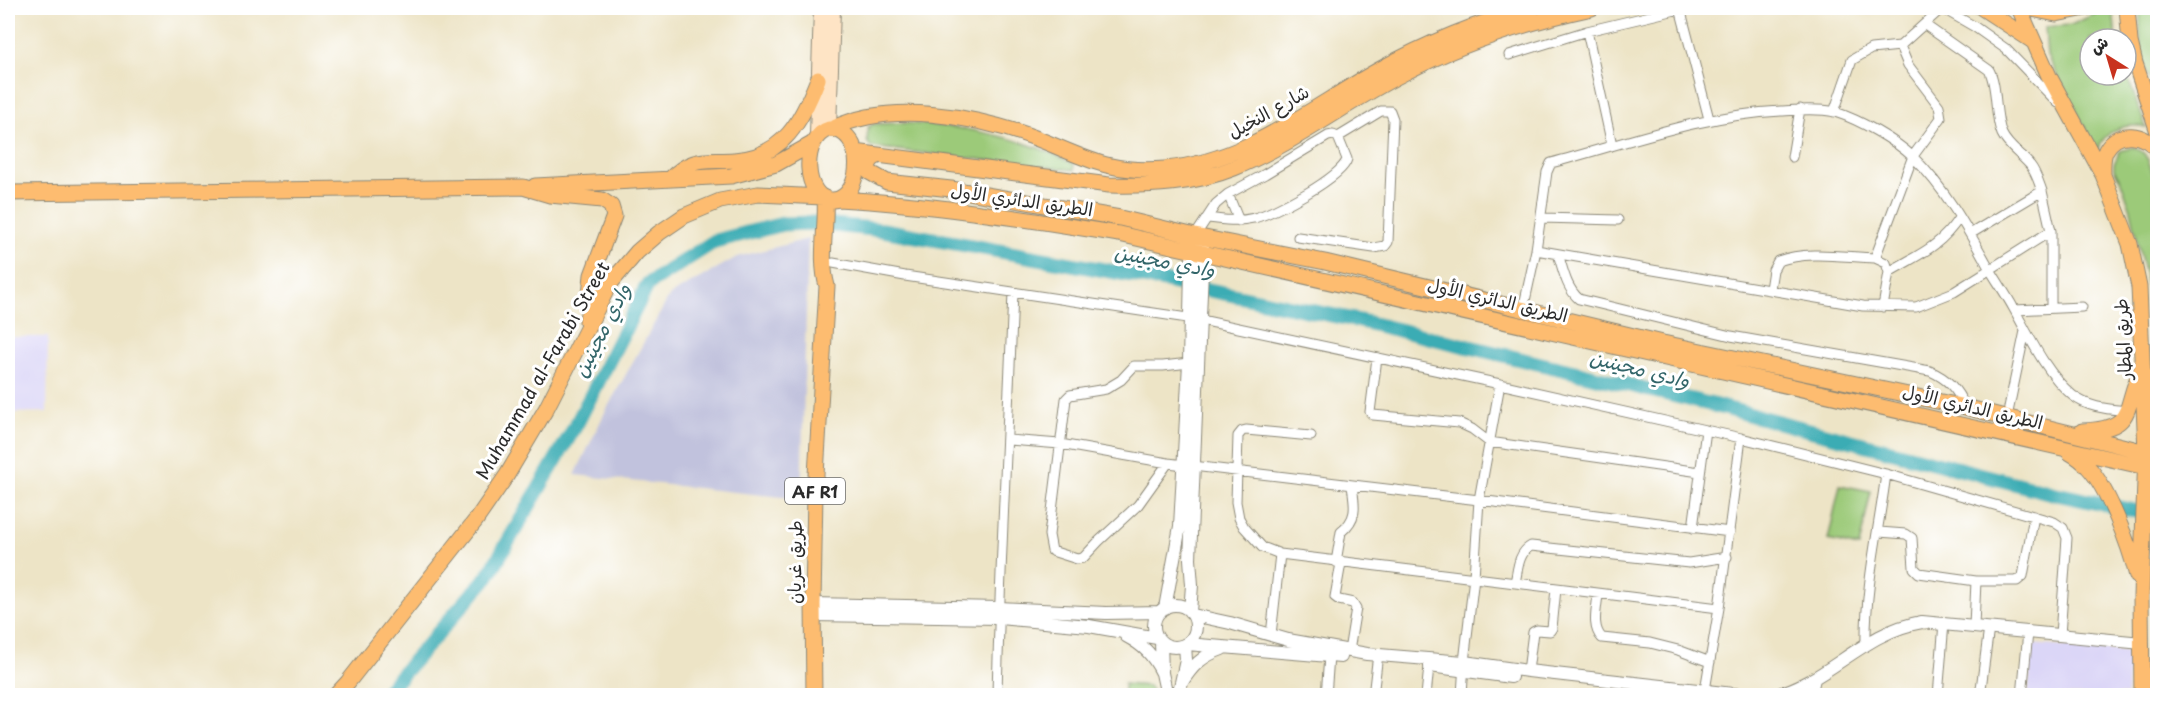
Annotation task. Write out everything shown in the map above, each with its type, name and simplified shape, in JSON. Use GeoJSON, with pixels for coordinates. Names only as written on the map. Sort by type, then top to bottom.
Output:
{"type":"FeatureCollection","features":[{"type":"Feature","properties":{"kind":"main road"},"geometry":{"type":"LineString","coordinates":[[821,8],[818,79],[823,134]]}},
{"type":"Feature","properties":{"kind":"main road"},"geometry":{"type":"LineString","coordinates":[[8,193],[524,187],[731,176],[788,159],[823,134],[847,135],[856,154],[853,183],[846,194],[831,204],[814,187],[809,160],[823,134],[833,8]]}},
{"type":"Feature","properties":{"kind":"main road","name":"شارع النخيل"},"geometry":{"type":"LineString","coordinates":[[823,134],[860,118],[944,116],[1013,131],[1113,168],[1148,170],[1192,165],[1221,158],[1252,145],[1415,51],[1488,22],[1533,8]]}},
{"type":"Feature","properties":{"kind":"main road"},"geometry":{"type":"LineString","coordinates":[[856,154],[1109,185],[1147,185],[1190,180],[1216,174],[1247,162],[1388,81],[1461,47],[1532,22],[1592,8]]}},
{"type":"Feature","properties":{"kind":"main road"},"geometry":{"type":"LineString","coordinates":[[1982,8],[2034,42]]}},
{"type":"Feature","properties":{"kind":"main road","name":"طريق المطار"},"geometry":{"type":"LineString","coordinates":[[2019,8],[2049,76],[2103,175],[2130,244],[2139,287],[2146,459],[2141,596],[2142,696]]}},
{"type":"Feature","properties":{"kind":"main road"},"geometry":{"type":"LineString","coordinates":[[2027,8],[2056,14],[2086,8]]}},
{"type":"Feature","properties":{"kind":"main road"},"geometry":{"type":"LineString","coordinates":[[2127,8],[2130,42],[2135,63],[2157,132]]}},
{"type":"Feature","properties":{"kind":"main road"},"geometry":{"type":"LineString","coordinates":[[670,179],[681,168],[693,162],[748,158],[783,141],[797,125],[807,108],[818,79]]}},
{"type":"Feature","properties":{"kind":"main road"},"geometry":{"type":"LineString","coordinates":[[2103,175],[2103,159],[2106,149],[2116,140],[2128,135],[2141,136],[2151,142],[2157,150]]}},
{"type":"Feature","properties":{"kind":"main road","name":"الطريق الدائري الأول"},"geometry":{"type":"LineString","coordinates":[[856,154],[869,172],[880,179],[894,183],[951,189],[1120,218],[1200,245],[2146,459]]}},
{"type":"Feature","properties":{"kind":"main road"},"geometry":{"type":"LineString","coordinates":[[869,172],[869,164],[874,157],[878,156]]}},
{"type":"Feature","properties":{"kind":"main road"},"geometry":{"type":"LineString","coordinates":[[524,187],[550,195],[605,201],[613,209],[614,216],[592,275],[587,306],[587,328]]}},
{"type":"Feature","properties":{"kind":"main road","name":"Muhammad al-Farabi Street"},"geometry":{"type":"LineString","coordinates":[[335,696],[492,498],[534,431],[609,285],[627,262],[653,237],[684,216],[714,203],[744,196],[772,194],[831,204]]}},
{"type":"Feature","properties":{"kind":"main road","name":"الطريق الدائري الأول"},"geometry":{"type":"LineString","coordinates":[[831,204],[901,202],[985,212],[1119,234],[1336,264],[1726,357],[2007,417],[2060,439]]}},
{"type":"Feature","properties":{"kind":"main road","name":"طريق غريان"},"geometry":{"type":"LineString","coordinates":[[813,696],[815,492],[827,286],[833,263],[830,242],[831,204]]}},
{"type":"Feature","properties":{"kind":"main road","name":"طريق غريان"},"geometry":{"type":"LineString","coordinates":[[827,286],[823,268],[830,242]]}},
{"type":"Feature","properties":{"kind":"main road"},"geometry":{"type":"LineString","coordinates":[[2060,439],[2116,426],[2128,411],[2133,385],[2143,366]]}},
{"type":"Feature","properties":{"kind":"main road"},"geometry":{"type":"LineString","coordinates":[[2060,439],[2096,478],[2121,527],[2134,565],[2141,596]]}},
{"type":"Feature","properties":{"kind":"street"},"geometry":{"type":"LineString","coordinates":[[1509,55],[1587,31],[1682,8],[1709,119]]}},
{"type":"Feature","properties":{"kind":"street"},"geometry":{"type":"LineString","coordinates":[[1834,112],[1852,60],[1870,49],[1900,46],[1942,8],[1975,27],[2006,50],[2072,118]]}},
{"type":"Feature","properties":{"kind":"street"},"geometry":{"type":"LineString","coordinates":[[1925,25],[1989,69],[1993,77],[2001,133],[2008,144],[2032,167],[2042,191],[2051,231],[2051,308]]}},
{"type":"Feature","properties":{"kind":"street"},"geometry":{"type":"LineString","coordinates":[[1587,31],[1612,145]]}},
{"type":"Feature","properties":{"kind":"street"},"geometry":{"type":"LineString","coordinates":[[1875,258],[1913,156],[1941,118],[1941,112],[1908,65],[1900,46]]}},
{"type":"Feature","properties":{"kind":"street"},"geometry":{"type":"LineString","coordinates":[[1792,157],[1800,110]]}},
{"type":"Feature","properties":{"kind":"street"},"geometry":{"type":"LineString","coordinates":[[1523,310],[1542,218],[1547,172],[1551,163],[1709,119],[1751,112],[1800,110],[1834,112],[1876,131],[1913,156],[1939,186],[1970,234],[2025,332],[2055,378],[2085,404],[2102,409],[2128,411]]}},
{"type":"Feature","properties":{"kind":"street"},"geometry":{"type":"LineString","coordinates":[[1298,237],[1380,249],[1388,242],[1393,115],[1390,111],[1381,111],[1338,137]]}},
{"type":"Feature","properties":{"kind":"street"},"geometry":{"type":"LineString","coordinates":[[1167,696],[1162,674],[1159,640],[1154,625],[1162,610],[1180,526],[1189,466],[1200,245],[1216,204],[1228,194],[1328,136],[1338,137],[1347,159],[1342,170],[1279,209],[1239,221],[1200,245]]}},
{"type":"Feature","properties":{"kind":"street"},"geometry":{"type":"LineString","coordinates":[[1970,234],[2042,191]]}},
{"type":"Feature","properties":{"kind":"street"},"geometry":{"type":"LineString","coordinates":[[1228,194],[1239,221]]}},
{"type":"Feature","properties":{"kind":"street"},"geometry":{"type":"LineString","coordinates":[[1542,218],[1618,220]]}},
{"type":"Feature","properties":{"kind":"street"},"geometry":{"type":"LineString","coordinates":[[1889,272],[1938,243],[1948,234],[1959,218]]}},
{"type":"Feature","properties":{"kind":"street"},"geometry":{"type":"LineString","coordinates":[[1536,250],[1863,306],[1916,307],[1954,292],[2051,231]]}},
{"type":"Feature","properties":{"kind":"street"},"geometry":{"type":"LineString","coordinates":[[1558,254],[1567,282],[1578,299],[1731,336],[1930,371],[1941,376],[1958,390],[1965,407]]}},
{"type":"Feature","properties":{"kind":"street"},"geometry":{"type":"LineString","coordinates":[[1770,289],[1773,270],[1778,261],[1789,257],[1803,254],[1875,258],[1886,264],[1889,272],[1883,307]]}},
{"type":"Feature","properties":{"kind":"street"},"geometry":{"type":"LineString","coordinates":[[833,263],[1012,292],[1196,315],[1377,358],[1741,438],[1886,474],[2054,522],[2063,528],[2067,538],[2060,635]]}},
{"type":"Feature","properties":{"kind":"street"},"geometry":{"type":"LineString","coordinates":[[997,696],[1012,292]]}},
{"type":"Feature","properties":{"kind":"street"},"geometry":{"type":"LineString","coordinates":[[2014,310],[2082,307]]}},
{"type":"Feature","properties":{"kind":"street"},"geometry":{"type":"LineString","coordinates":[[1180,690],[1186,660],[1186,644],[1195,634],[1196,621],[1192,614],[1190,559],[1189,363],[1196,315]]}},
{"type":"Feature","properties":{"kind":"street"},"geometry":{"type":"LineString","coordinates":[[2007,417],[2025,332]]}},
{"type":"Feature","properties":{"kind":"street"},"geometry":{"type":"LineString","coordinates":[[1377,358],[1370,413],[1459,423],[1472,429],[1489,442],[1700,472]]}},
{"type":"Feature","properties":{"kind":"street"},"geometry":{"type":"LineString","coordinates":[[1168,463],[1137,505],[1083,558],[1077,559],[1052,551],[1049,544],[1066,399],[1070,394],[1106,390],[1121,380],[1134,366],[1189,363]]}},
{"type":"Feature","properties":{"kind":"street"},"geometry":{"type":"LineString","coordinates":[[1464,695],[1464,667],[1474,577],[1479,500],[1500,384]]}},
{"type":"Feature","properties":{"kind":"street"},"geometry":{"type":"LineString","coordinates":[[1311,435],[1246,430],[1238,436],[1236,502],[1239,518],[1244,527],[1262,546],[1280,554],[1719,608]]}},
{"type":"Feature","properties":{"kind":"street"},"geometry":{"type":"LineString","coordinates":[[1693,528],[1706,430]]}},
{"type":"Feature","properties":{"kind":"street"},"geometry":{"type":"LineString","coordinates":[[1704,693],[1719,608],[1741,438]]}},
{"type":"Feature","properties":{"kind":"street"},"geometry":{"type":"LineString","coordinates":[[1008,440],[1060,444],[1236,472],[1730,532]]}},
{"type":"Feature","properties":{"kind":"street"},"geometry":{"type":"LineString","coordinates":[[1866,643],[1869,589],[1886,474]]}},
{"type":"Feature","properties":{"kind":"street"},"geometry":{"type":"LineString","coordinates":[[1349,651],[1356,608],[1353,603],[1335,597],[1341,532],[1350,525],[1356,506],[1352,486]]}},
{"type":"Feature","properties":{"kind":"street"},"geometry":{"type":"LineString","coordinates":[[1879,532],[1906,534],[1912,538],[1914,568],[1918,573],[1976,581],[2017,581],[2022,578],[2034,516]]}},
{"type":"Feature","properties":{"kind":"street"},"geometry":{"type":"LineString","coordinates":[[1515,583],[1521,555],[1531,546],[1689,563],[1726,557]]}},
{"type":"Feature","properties":{"kind":"street"},"geometry":{"type":"LineString","coordinates":[[1271,635],[1280,554]]}},
{"type":"Feature","properties":{"kind":"street"},"geometry":{"type":"LineString","coordinates":[[1974,626],[1976,581]]}},
{"type":"Feature","properties":{"kind":"street"},"geometry":{"type":"LineString","coordinates":[[1192,585],[1202,607],[1215,620]]}},
{"type":"Feature","properties":{"kind":"street"},"geometry":{"type":"LineString","coordinates":[[1528,671],[1533,632],[1550,631],[1552,628],[1556,589]]}},
{"type":"Feature","properties":{"kind":"street"},"geometry":{"type":"LineString","coordinates":[[1598,594],[1595,624],[1596,633],[1602,638],[1650,643],[1710,662]]}},
{"type":"Feature","properties":{"kind":"street"},"geometry":{"type":"LineString","coordinates":[[813,610],[1093,613],[1162,610],[1178,606],[1192,614],[1288,640],[1377,657],[1429,666],[1528,671],[1680,696]]}},
{"type":"Feature","properties":{"kind":"street"},"geometry":{"type":"LineString","coordinates":[[999,613],[1117,631],[1159,640],[1173,647],[1186,644],[1329,656],[1377,657],[1644,690],[1751,696]]}},
{"type":"Feature","properties":{"kind":"street"},"geometry":{"type":"LineString","coordinates":[[1771,696],[1793,693],[1866,643],[1906,625],[1922,622],[2142,643]]}},
{"type":"Feature","properties":{"kind":"street"},"geometry":{"type":"LineString","coordinates":[[1938,696],[1944,624]]}},
{"type":"Feature","properties":{"kind":"street"},"geometry":{"type":"LineString","coordinates":[[1980,696],[1989,628]]}},
{"type":"Feature","properties":{"kind":"street"},"geometry":{"type":"LineString","coordinates":[[1117,631],[1146,649],[1162,674]]}},
{"type":"Feature","properties":{"kind":"street"},"geometry":{"type":"LineString","coordinates":[[2022,696],[2028,632]]}},
{"type":"Feature","properties":{"kind":"street"},"geometry":{"type":"LineString","coordinates":[[1180,690],[1197,662],[1208,654],[1226,647]]}},
{"type":"Feature","properties":{"kind":"street"},"geometry":{"type":"LineString","coordinates":[[1326,696],[1329,656]]}},
{"type":"Feature","properties":{"kind":"street"},"geometry":{"type":"LineString","coordinates":[[1373,696],[1377,657]]}},
{"type":"Feature","properties":{"kind":"street"},"geometry":{"type":"LineString","coordinates":[[1426,696],[1429,666]]}},
{"type":"Feature","properties":{"kind":"street"},"geometry":{"type":"LineString","coordinates":[[1810,696],[1814,679]]}},
{"type":"Feature","properties":{"kind":"shaded area"},"geometry":{"type":"Polygon","coordinates":[[[808,239],[801,499],[575,475],[605,412],[670,295],[737,257],[808,239]]]}},
{"type":"Feature","properties":{"kind":"shaded area"},"geometry":{"type":"Polygon","coordinates":[[[8,337],[48,337],[47,412],[8,413],[8,337]]]}},
{"type":"Feature","properties":{"kind":"shaded area"},"geometry":{"type":"Polygon","coordinates":[[[2032,644],[2130,652],[2127,695],[2028,695],[2032,644]]]}},
{"type":"Feature","properties":{"kind":"green space"},"geometry":{"type":"Polygon","coordinates":[[[2108,8],[2113,8],[2115,27],[2078,27],[2078,87],[2131,87],[2146,127],[2131,126],[2117,129],[2106,137],[2097,150],[2047,56],[2045,27],[2071,25],[2108,8]]]}},
{"type":"Feature","properties":{"kind":"green space"},"geometry":{"type":"Polygon","coordinates":[[[2140,8],[2157,8],[2157,92],[2143,62],[2140,42],[2140,8]]]}},
{"type":"Feature","properties":{"kind":"green space"},"geometry":{"type":"Polygon","coordinates":[[[904,123],[992,134],[1054,154],[1074,164],[1074,170],[871,147],[867,141],[868,127],[874,124],[904,123]]]}},
{"type":"Feature","properties":{"kind":"green space"},"geometry":{"type":"Polygon","coordinates":[[[2133,147],[2146,157],[2155,182],[2158,358],[2152,466],[2151,319],[2146,281],[2131,210],[2120,179],[2114,170],[2114,164],[2120,151],[2133,147]]]}},
{"type":"Feature","properties":{"kind":"green space"},"geometry":{"type":"Polygon","coordinates":[[[1840,485],[1871,491],[1859,547],[1828,540],[1840,485]]]}},
{"type":"Feature","properties":{"kind":"green space"},"geometry":{"type":"Polygon","coordinates":[[[1124,684],[1149,686],[1154,695],[1124,695],[1124,684]]]}},
{"type":"Feature","properties":{"kind":"waterway","name":"وادي مجينين"},"geometry":{"type":"LineString","coordinates":[[383,696],[488,576],[576,425],[648,284],[715,241],[783,224],[813,223],[883,230],[1165,281],[1365,322],[1709,404],[2052,493],[2158,516]]}}]}
